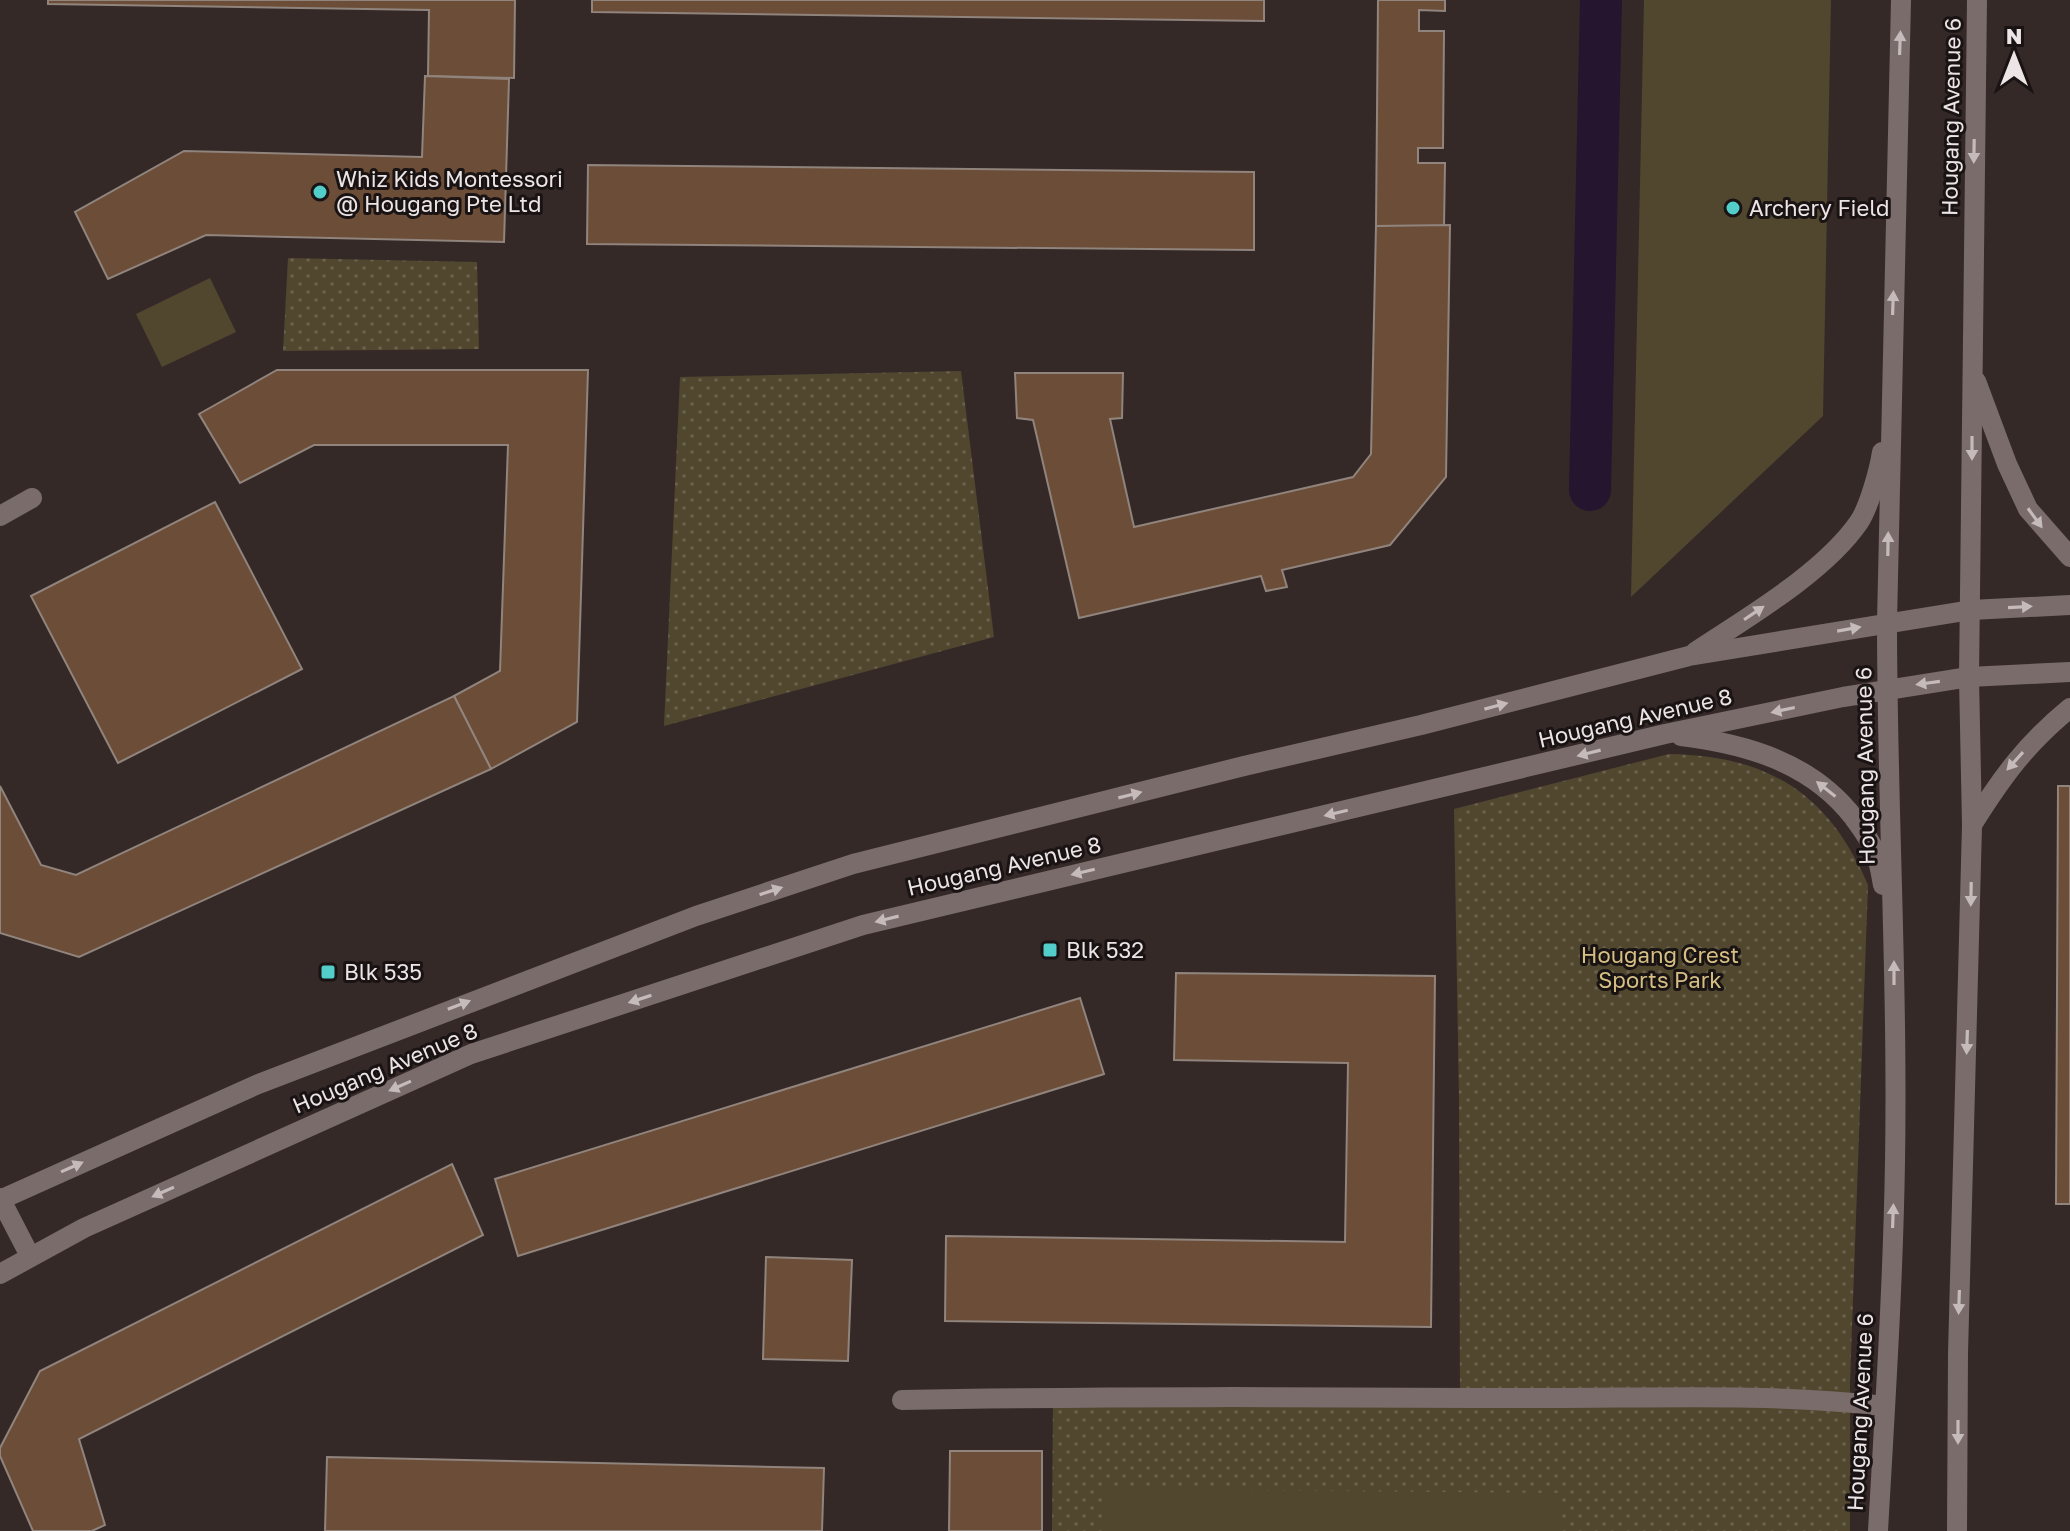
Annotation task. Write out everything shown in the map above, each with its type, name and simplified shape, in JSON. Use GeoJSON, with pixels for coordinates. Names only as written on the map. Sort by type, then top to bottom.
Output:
{"type":"FeatureCollection","features":[{"type":"Feature","properties":{"kind":"main road","name":"Hougang Avenue 6"},"geometry":{"type":"LineString","coordinates":[[1878,1531],[1895,1163],[1894,931],[1887,622],[1901,0]]}},
{"type":"Feature","properties":{"kind":"main road","name":"Hougang Avenue 6"},"geometry":{"type":"LineString","coordinates":[[1957,1531],[1958,1354],[1972,825],[1969,677],[1977,0]]}},
{"type":"Feature","properties":{"kind":"main road"},"geometry":{"type":"LineString","coordinates":[[1972,370],[2007,464],[2028,509],[2070,557]]}},
{"type":"Feature","properties":{"kind":"main road"},"geometry":{"type":"LineString","coordinates":[[1689,656],[1780,595],[1823,561],[1860,521],[1880,465],[1891,381]]}},
{"type":"Feature","properties":{"kind":"main road"},"geometry":{"type":"LineString","coordinates":[[0,516],[32,498]]}},
{"type":"Feature","properties":{"kind":"main road","name":"Hougang Avenue 8"},"geometry":{"type":"LineString","coordinates":[[0,1199],[270,1079],[696,916],[853,864],[1689,656],[1971,610],[2070,605]]}},
{"type":"Feature","properties":{"kind":"main road","name":"Hougang Avenue 8"},"geometry":{"type":"LineString","coordinates":[[0,1274],[84,1228],[471,1054],[863,925],[1665,734],[1887,688],[1969,677],[2070,672]]}},
{"type":"Feature","properties":{"kind":"main road"},"geometry":{"type":"LineString","coordinates":[[1972,825],[2005,772],[2035,739],[2070,708]]}},
{"type":"Feature","properties":{"kind":"main road"},"geometry":{"type":"LineString","coordinates":[[1665,734],[1744,747],[1804,772],[1835,795],[1859,825],[1876,854],[1894,931]]}},
{"type":"Feature","properties":{"kind":"main road"},"geometry":{"type":"LineString","coordinates":[[0,1199],[30,1256]]}},
{"type":"Feature","properties":{"kind":"main road"},"geometry":{"type":"LineString","coordinates":[[902,1400],[1053,1396],[1603,1399],[1759,1396],[1885,1406]]}},
{"type":"Feature","properties":{"kind":"green space","name":"Archery Field"},"geometry":{"type":"Polygon","coordinates":[[[1644,0],[1831,0],[1823,416],[1631,597],[1644,0]]]}},
{"type":"Feature","properties":{"kind":"green space"},"geometry":{"type":"Polygon","coordinates":[[[288,258],[477,262],[479,349],[283,351],[288,258]]]}},
{"type":"Feature","properties":{"kind":"green space"},"geometry":{"type":"Polygon","coordinates":[[[210,278],[236,332],[162,367],[136,314],[210,278]]]}},
{"type":"Feature","properties":{"kind":"green space"},"geometry":{"type":"Polygon","coordinates":[[[961,371],[994,637],[664,726],[680,377],[961,371]]]}},
{"type":"Feature","properties":{"kind":"green space","name":"Hougang Crest Sports Park"},"geometry":{"type":"Polygon","coordinates":[[[1669,754],[1737,762],[1791,786],[1814,804],[1834,826],[1868,885],[1850,1383],[1850,1531],[1052,1531],[1053,1396],[1460,1398],[1454,809],[1669,754]]]}},
{"type":"Feature","properties":{"kind":"green space"},"geometry":{"type":"Polygon","coordinates":[[[1104,1489],[1561,1493],[1561,1531],[1104,1531],[1104,1489]]]}},
{"type":"Feature","properties":{"kind":"building"},"geometry":{"type":"Polygon","coordinates":[[[48,0],[515,0],[514,78],[428,76],[429,10],[48,4],[48,0]]]}},
{"type":"Feature","properties":{"kind":"building"},"geometry":{"type":"Polygon","coordinates":[[[592,0],[1264,0],[1264,21],[592,12],[592,0]]]}},
{"type":"Feature","properties":{"kind":"building"},"geometry":{"type":"Polygon","coordinates":[[[1378,0],[1445,0],[1445,11],[1419,10],[1419,31],[1444,31],[1443,148],[1418,148],[1418,163],[1445,163],[1444,227],[1376,226],[1378,0]]]}},
{"type":"Feature","properties":{"kind":"building"},"geometry":{"type":"Polygon","coordinates":[[[425,76],[509,79],[504,242],[206,235],[108,279],[75,212],[184,151],[422,157],[425,76]]]}},
{"type":"Feature","properties":{"kind":"building"},"geometry":{"type":"Polygon","coordinates":[[[588,165],[1254,172],[1254,250],[587,244],[588,165]]]}},
{"type":"Feature","properties":{"kind":"building"},"geometry":{"type":"Polygon","coordinates":[[[1450,225],[1446,477],[1390,545],[1282,570],[1287,587],[1266,591],[1261,576],[1079,618],[1033,420],[1017,418],[1015,373],[1123,373],[1122,418],[1110,419],[1134,527],[1353,477],[1371,454],[1376,226],[1450,225]]]}},
{"type":"Feature","properties":{"kind":"building"},"geometry":{"type":"Polygon","coordinates":[[[277,370],[588,370],[577,722],[491,769],[454,696],[500,671],[508,445],[314,445],[240,483],[199,414],[277,370]]]}},
{"type":"Feature","properties":{"kind":"building"},"geometry":{"type":"Polygon","coordinates":[[[215,502],[302,669],[118,763],[31,596],[215,502]]]}},
{"type":"Feature","properties":{"kind":"building"},"geometry":{"type":"Polygon","coordinates":[[[454,696],[491,769],[79,957],[0,933],[0,786],[41,865],[76,875],[454,696]]]}},
{"type":"Feature","properties":{"kind":"building"},"geometry":{"type":"Polygon","coordinates":[[[2058,786],[2070,786],[2070,1204],[2056,1204],[2058,786]]]}},
{"type":"Feature","properties":{"kind":"building"},"geometry":{"type":"Polygon","coordinates":[[[1176,973],[1435,976],[1431,1327],[945,1321],[946,1236],[1345,1242],[1348,1063],[1174,1060],[1176,973]]]}},
{"type":"Feature","properties":{"kind":"building"},"geometry":{"type":"Polygon","coordinates":[[[1080,998],[1104,1074],[518,1256],[495,1179],[1080,998]]]}},
{"type":"Feature","properties":{"kind":"building"},"geometry":{"type":"Polygon","coordinates":[[[452,1164],[483,1235],[79,1439],[105,1525],[92,1531],[33,1531],[0,1456],[0,1448],[40,1371],[452,1164]]]}},
{"type":"Feature","properties":{"kind":"building"},"geometry":{"type":"Polygon","coordinates":[[[766,1257],[852,1260],[848,1361],[763,1359],[766,1257]]]}},
{"type":"Feature","properties":{"kind":"building"},"geometry":{"type":"Polygon","coordinates":[[[950,1451],[1042,1451],[1042,1531],[949,1531],[950,1451]]]}},
{"type":"Feature","properties":{"kind":"building"},"geometry":{"type":"Polygon","coordinates":[[[327,1457],[824,1468],[822,1531],[325,1531],[327,1457]]]}},
{"type":"Feature","properties":{"kind":"waterway"},"geometry":{"type":"LineString","coordinates":[[1590,490],[1601,0]]}},
{"type":"Feature","properties":{"kind":"place","name":"Whiz Kids Montessori @ Hougang Pte Ltd"},"geometry":{"type":"Point","coordinates":[320,192]}},
{"type":"Feature","properties":{"kind":"place","name":"Archery Field"},"geometry":{"type":"Point","coordinates":[1733,208]}},
{"type":"Feature","properties":{"kind":"place","name":"Blk 532"},"geometry":{"type":"Point","coordinates":[1050,950]}},
{"type":"Feature","properties":{"kind":"place","name":"Blk 535"},"geometry":{"type":"Point","coordinates":[328,972]}}]}
